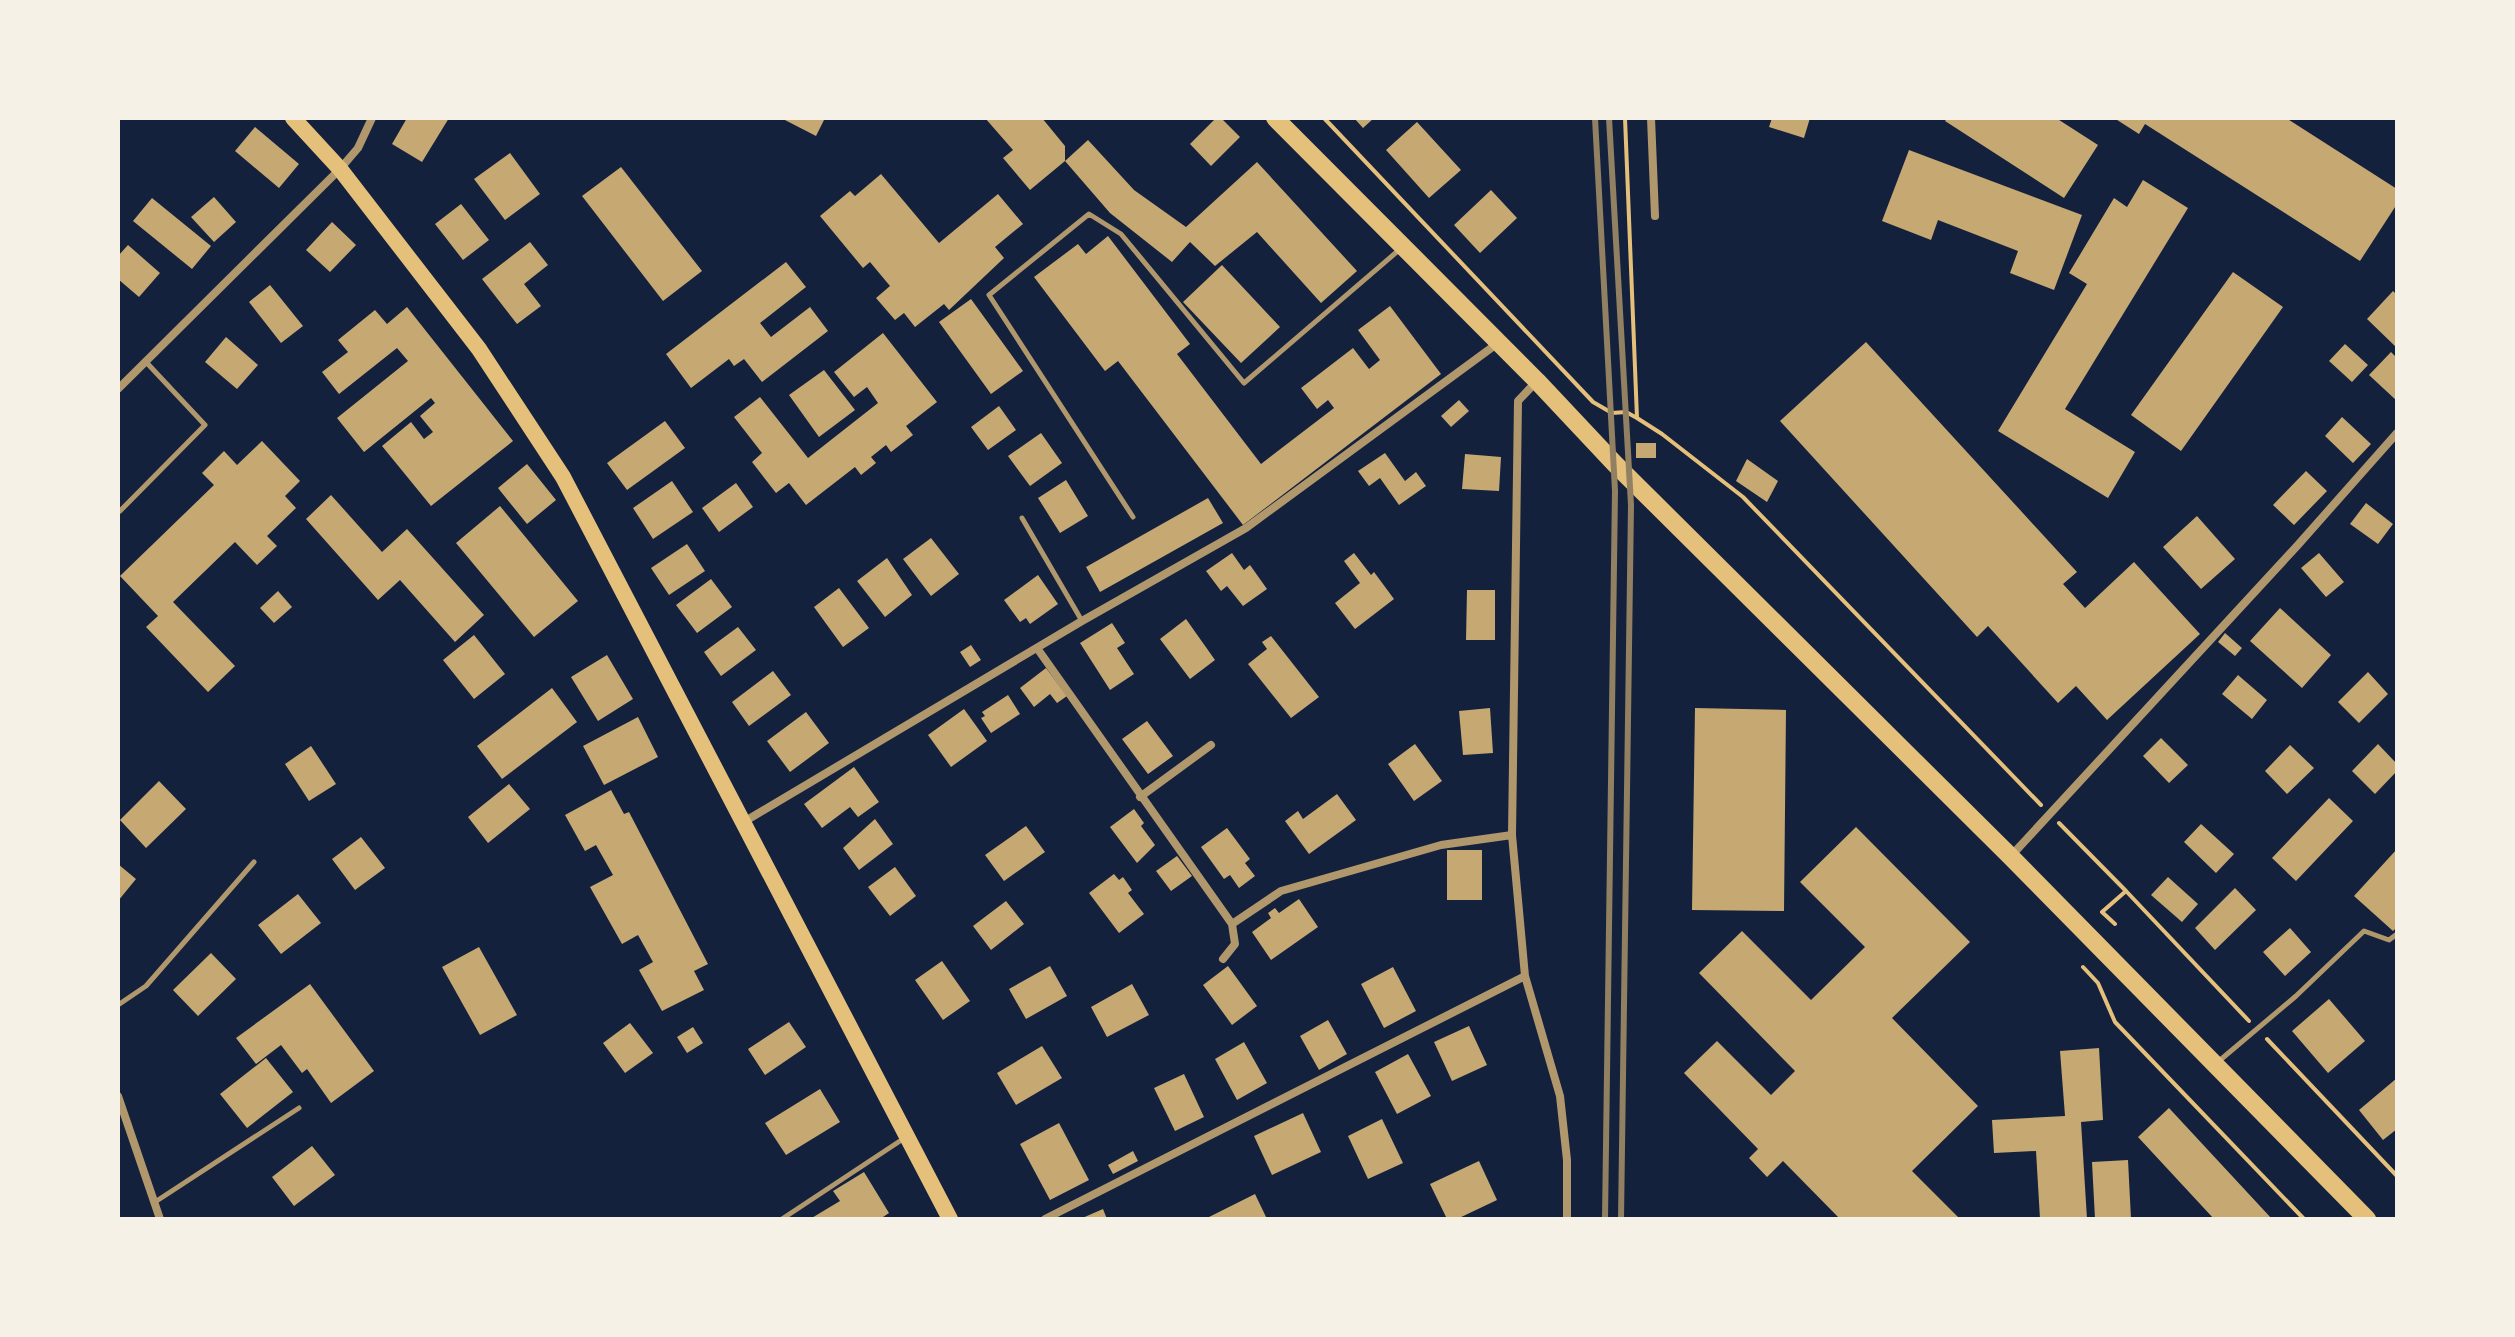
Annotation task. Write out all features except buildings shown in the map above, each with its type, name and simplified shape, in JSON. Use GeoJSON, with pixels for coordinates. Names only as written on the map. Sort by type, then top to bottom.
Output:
{"type":"FeatureCollection","features":[{"type":"Feature","properties":{"kind":"main road"},"geometry":{"type":"LineString","coordinates":[[293,118],[340,169],[479,349],[563,477],[950,1219]]}},
{"type":"Feature","properties":{"kind":"main road"},"geometry":{"type":"LineString","coordinates":[[1275,118],[2367,1219]]}},
{"type":"Feature","properties":{"kind":"street"},"geometry":{"type":"LineString","coordinates":[[118,389],[340,169],[358,148],[372,118]]}},
{"type":"Feature","properties":{"kind":"street"},"geometry":{"type":"LineString","coordinates":[[1651,118],[1655,216]]}},
{"type":"Feature","properties":{"kind":"street"},"geometry":{"type":"LineString","coordinates":[[742,824],[1082,621],[1246,528],[1498,343]]}},
{"type":"Feature","properties":{"kind":"street"},"geometry":{"type":"LineString","coordinates":[[1537,381],[1518,401],[1512,835],[1525,976],[1560,1096],[1567,1160],[1567,1219]]}},
{"type":"Feature","properties":{"kind":"street"},"geometry":{"type":"LineString","coordinates":[[2010,856],[2297,546],[2397,433]]}},
{"type":"Feature","properties":{"kind":"street"},"geometry":{"type":"LineString","coordinates":[[1037,648],[1232,924],[1235,944],[1223,959]]}},
{"type":"Feature","properties":{"kind":"street"},"geometry":{"type":"LineString","coordinates":[[1140,797],[1211,745]]}},
{"type":"Feature","properties":{"kind":"street"},"geometry":{"type":"LineString","coordinates":[[1232,924],[1281,891],[1441,845],[1512,835]]}},
{"type":"Feature","properties":{"kind":"street"},"geometry":{"type":"LineString","coordinates":[[1045,1219],[1525,976]]}},
{"type":"Feature","properties":{"kind":"street"},"geometry":{"type":"LineString","coordinates":[[118,1096],[160,1219]]}},
{"type":"Feature","properties":{"kind":"lane"},"geometry":{"type":"LineString","coordinates":[[1133,517],[989,295],[1089,214],[1121,234],[1244,383],[1403,246]]}},
{"type":"Feature","properties":{"kind":"lane"},"geometry":{"type":"LineString","coordinates":[[120,511],[205,425],[145,362]]}},
{"type":"Feature","properties":{"kind":"lane"},"geometry":{"type":"LineString","coordinates":[[1022,518],[1082,621]]}},
{"type":"Feature","properties":{"kind":"lane"},"geometry":{"type":"LineString","coordinates":[[118,1005],[146,986],[254,862]]}},
{"type":"Feature","properties":{"kind":"lane"},"geometry":{"type":"LineString","coordinates":[[2215,1064],[2296,996],[2364,931],[2389,940],[2397,934]]}},
{"type":"Feature","properties":{"kind":"lane"},"geometry":{"type":"LineString","coordinates":[[154,1203],[299,1108]]}},
{"type":"Feature","properties":{"kind":"lane"},"geometry":{"type":"LineString","coordinates":[[782,1219],[907,1136]]}},
{"type":"Feature","properties":{"kind":"path"},"geometry":{"type":"LineString","coordinates":[[1324,118],[1593,402],[1612,413],[1626,412],[1637,418],[1743,497],[2126,891],[2102,912],[2115,924]]}},
{"type":"Feature","properties":{"kind":"path"},"geometry":{"type":"LineString","coordinates":[[1625,118],[1637,418]]}},
{"type":"Feature","properties":{"kind":"path"},"geometry":{"type":"LineString","coordinates":[[2083,967],[2098,983],[2115,1022],[2304,1219]]}},
{"type":"Feature","properties":{"kind":"railway"},"geometry":{"type":"LineString","coordinates":[[1595,118],[1615,491],[1605,1219]]}},
{"type":"Feature","properties":{"kind":"railway"},"geometry":{"type":"LineString","coordinates":[[1609,118],[1631,505],[1621,1219]]}}]}
